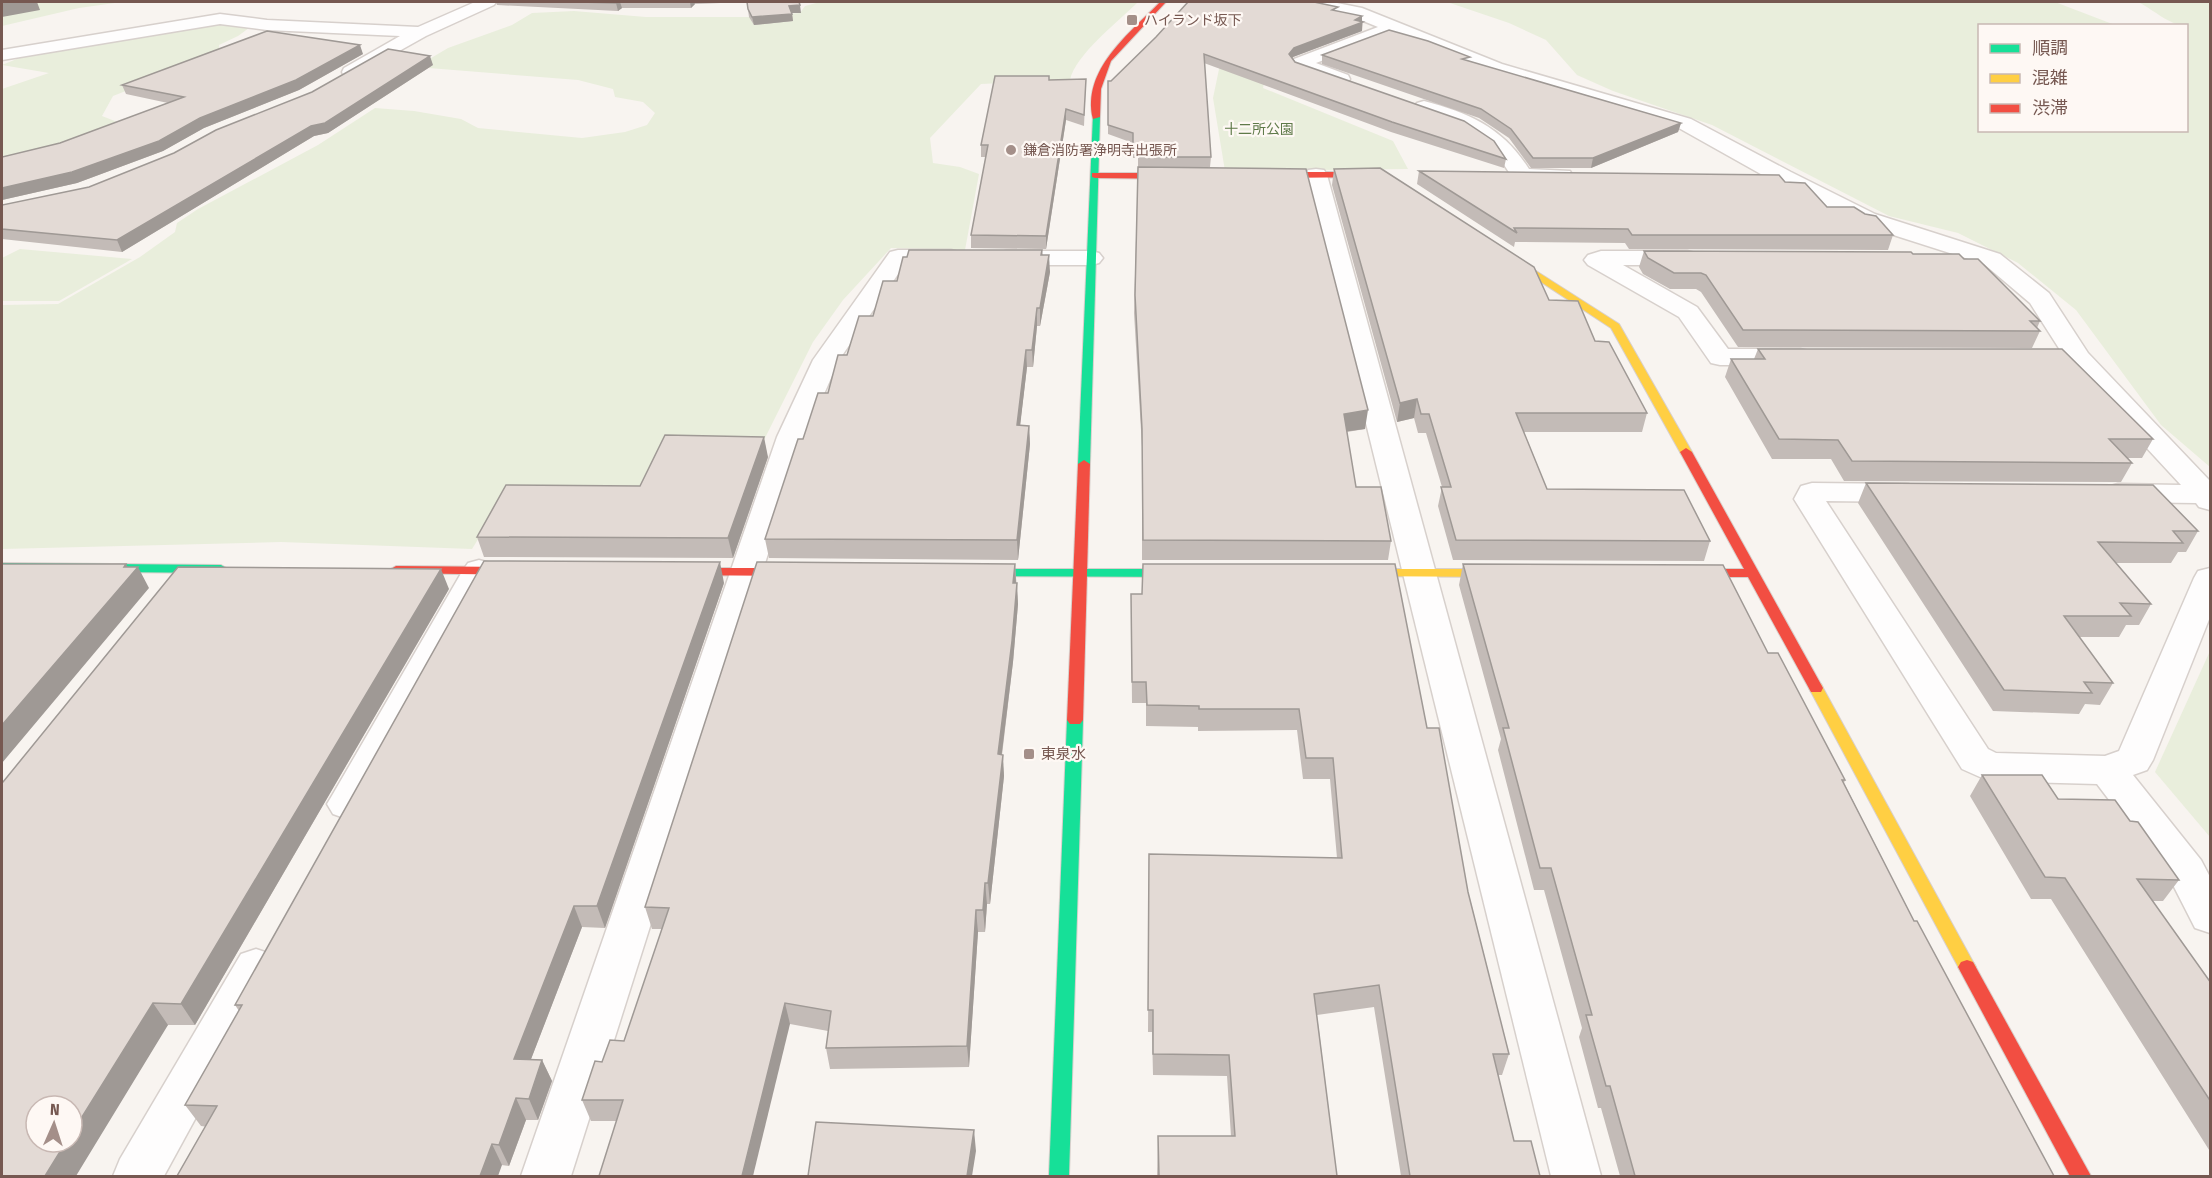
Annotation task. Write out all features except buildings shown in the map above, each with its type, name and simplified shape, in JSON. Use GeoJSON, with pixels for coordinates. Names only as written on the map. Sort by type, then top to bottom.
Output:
{"type":"FeatureCollection","features":[{"type":"Feature","properties":{"kind":"street"},"geometry":{"type":"LineString","coordinates":[[333,82],[420,32],[488,2]]}},
{"type":"Feature","properties":{"kind":"street"},"geometry":{"type":"LineString","coordinates":[[1059,1176],[1096,100],[1101,74],[1108,60],[1163,2]]}},
{"type":"Feature","properties":{"kind":"street"},"geometry":{"type":"LineString","coordinates":[[1312,2],[1356,12],[1496,68],[1646,110],[1684,123],[1783,177],[1867,219],[1992,259],[2040,298],[2066,357],[2208,498]]}},
{"type":"Feature","properties":{"kind":"street"},"geometry":{"type":"LineString","coordinates":[[2,55],[220,19],[267,25],[420,32]]}},
{"type":"Feature","properties":{"kind":"street"},"geometry":{"type":"LineString","coordinates":[[1354,83],[1300,63],[1394,27]]}},
{"type":"Feature","properties":{"kind":"street"},"geometry":{"type":"LineString","coordinates":[[1407,102],[1472,124],[1497,139],[1510,153],[1522,175],[1584,176]]}},
{"type":"Feature","properties":{"kind":"street"},"geometry":{"type":"LineString","coordinates":[[1245,175],[1383,175],[1393,182]]}},
{"type":"Feature","properties":{"kind":"street"},"geometry":{"type":"LineString","coordinates":[[1316,175],[1576,1176]]}},
{"type":"Feature","properties":{"kind":"street"},"geometry":{"type":"LineString","coordinates":[[1095,176],[1197,176]]}},
{"type":"Feature","properties":{"kind":"street"},"geometry":{"type":"LineString","coordinates":[[1736,177],[1783,177]]}},
{"type":"Feature","properties":{"kind":"street"},"geometry":{"type":"LineString","coordinates":[[1489,244],[1615,326],[1753,573],[2080,1176]]}},
{"type":"Feature","properties":{"kind":"street"},"geometry":{"type":"LineString","coordinates":[[546,1176],[791,437],[826,360],[898,256],[1091,258]]}},
{"type":"Feature","properties":{"kind":"street"},"geometry":{"type":"LineString","coordinates":[[1707,258],[1601,258],[1596,260],[1689,312],[1720,357],[1828,357]]}},
{"type":"Feature","properties":{"kind":"street"},"geometry":{"type":"LineString","coordinates":[[1921,259],[1992,259]]}},
{"type":"Feature","properties":{"kind":"street"},"geometry":{"type":"LineString","coordinates":[[1943,493],[1812,492],[1809,499],[1975,759],[1989,766],[2108,770],[2134,760],[2211,578]]}},
{"type":"Feature","properties":{"kind":"street"},"geometry":{"type":"LineString","coordinates":[[2087,493],[2208,498]]}},
{"type":"Feature","properties":{"kind":"street"},"geometry":{"type":"LineString","coordinates":[[2,567],[231,569]]}},
{"type":"Feature","properties":{"kind":"street"},"geometry":{"type":"LineString","coordinates":[[156,603],[184,569]]}},
{"type":"Feature","properties":{"kind":"street"},"geometry":{"type":"LineString","coordinates":[[385,570],[537,571]]}},
{"type":"Feature","properties":{"kind":"street"},"geometry":{"type":"LineString","coordinates":[[331,833],[479,570]]}},
{"type":"Feature","properties":{"kind":"street"},"geometry":{"type":"LineString","coordinates":[[666,572],[807,572]]}},
{"type":"Feature","properties":{"kind":"street"},"geometry":{"type":"LineString","coordinates":[[960,573],[1199,573]]}},
{"type":"Feature","properties":{"kind":"street"},"geometry":{"type":"LineString","coordinates":[[1339,573],[1524,573]]}},
{"type":"Feature","properties":{"kind":"street"},"geometry":{"type":"LineString","coordinates":[[1675,573],[1753,573]]}},
{"type":"Feature","properties":{"kind":"street"},"geometry":{"type":"LineString","coordinates":[[2108,770],[2187,871],[2211,916]]}},
{"type":"Feature","properties":{"kind":"street"},"geometry":{"type":"LineString","coordinates":[[138,1176],[273,937]]}},
{"type":"Feature","properties":{"kind":"green space"},"geometry":{"type":"Polygon","coordinates":[[[2,2],[122,2],[79,8],[2,26],[2,2]]]}},
{"type":"Feature","properties":{"kind":"green space"},"geometry":{"type":"Polygon","coordinates":[[[820,2],[1138,2],[1089,49],[1080,60],[1070,80],[981,84],[930,138],[933,163],[960,167],[979,174],[965,250],[891,248],[843,300],[813,342],[761,446],[639,500],[506,494],[472,549],[281,542],[2,549],[2,305],[58,304],[140,257],[175,232],[177,223],[198,209],[318,145],[375,108],[414,111],[461,119],[478,128],[582,138],[625,132],[647,125],[655,113],[643,102],[615,97],[613,89],[578,80],[416,67],[448,48],[512,25],[532,13],[574,11],[646,17],[754,17],[800,13],[805,6],[820,2]]]}},
{"type":"Feature","properties":{"kind":"green space"},"geometry":{"type":"Polygon","coordinates":[[[1447,2],[2055,2],[2112,24],[1978,24],[1978,132],[2188,132],[2188,24],[2178,24],[2168,20],[2138,2],[2210,2],[2210,467],[2161,425],[2076,310],[2018,263],[1958,233],[1889,216],[1712,125],[1613,91],[1577,75],[1546,40],[1509,23],[1447,2]]]}},
{"type":"Feature","properties":{"kind":"green space"},"geometry":{"type":"Polygon","coordinates":[[[232,22],[253,25],[238,36],[219,45],[220,54],[113,96],[102,116],[125,125],[2,163],[2,89],[49,73],[2,65],[29,54],[187,26],[232,22]]]}},
{"type":"Feature","properties":{"kind":"green space","name":"十二所公園"},"geometry":{"type":"Polygon","coordinates":[[[1223,50],[1271,53],[1263,88],[1393,141],[1408,169],[1225,171],[1213,98],[1223,50]]]}},
{"type":"Feature","properties":{"kind":"green space"},"geometry":{"type":"Polygon","coordinates":[[[20,249],[132,259],[59,301],[2,301],[2,258],[20,249]]]}},
{"type":"Feature","properties":{"kind":"green space"},"geometry":{"type":"Polygon","coordinates":[[[2210,651],[2210,837],[2155,772],[2210,651]]]}},
{"type":"Feature","properties":{"kind":"traffic: fast"},"geometry":{"type":"LineString","coordinates":[[1084,464],[1096,117]]}},
{"type":"Feature","properties":{"kind":"traffic: fast"},"geometry":{"type":"LineString","coordinates":[[2,567],[221,569]]}},
{"type":"Feature","properties":{"kind":"traffic: fast"},"geometry":{"type":"LineString","coordinates":[[972,573],[1187,573]]}},
{"type":"Feature","properties":{"kind":"traffic: fast"},"geometry":{"type":"LineString","coordinates":[[1059,1176],[1075,720]]}},
{"type":"Feature","properties":{"kind":"traffic: slow"},"geometry":{"type":"LineString","coordinates":[[1500,251],[1615,326],[1686,452]]}},
{"type":"Feature","properties":{"kind":"traffic: slow"},"geometry":{"type":"LineString","coordinates":[[1353,573],[1505,573]]}},
{"type":"Feature","properties":{"kind":"traffic: slow"},"geometry":{"type":"LineString","coordinates":[[1816,688],[1967,967]]}},
{"type":"Feature","properties":{"kind":"traffic: jam"},"geometry":{"type":"LineString","coordinates":[[1096,117],[1097,89],[1108,60],[1163,2]]}},
{"type":"Feature","properties":{"kind":"traffic: jam"},"geometry":{"type":"LineString","coordinates":[[1095,175],[1183,176]]}},
{"type":"Feature","properties":{"kind":"traffic: jam"},"geometry":{"type":"LineString","coordinates":[[1264,175],[1378,175]]}},
{"type":"Feature","properties":{"kind":"traffic: jam"},"geometry":{"type":"LineString","coordinates":[[1686,452],[1816,688]]}},
{"type":"Feature","properties":{"kind":"traffic: jam"},"geometry":{"type":"LineString","coordinates":[[1075,720],[1084,464]]}},
{"type":"Feature","properties":{"kind":"traffic: jam"},"geometry":{"type":"LineString","coordinates":[[396,570],[524,571]]}},
{"type":"Feature","properties":{"kind":"traffic: jam"},"geometry":{"type":"LineString","coordinates":[[678,572],[797,572]]}},
{"type":"Feature","properties":{"kind":"traffic: jam"},"geometry":{"type":"LineString","coordinates":[[1683,573],[1753,573]]}},
{"type":"Feature","properties":{"kind":"traffic: jam"},"geometry":{"type":"LineString","coordinates":[[1967,967],[2081,1176]]}},
{"type":"Feature","properties":{"kind":"place","name":"ハイランド坂下"},"geometry":{"type":"Point","coordinates":[1132,20]}},
{"type":"Feature","properties":{"kind":"place","name":"鎌倉消防署浄明寺出張所"},"geometry":{"type":"Point","coordinates":[1011,150]}},
{"type":"Feature","properties":{"kind":"place","name":"東泉水"},"geometry":{"type":"Point","coordinates":[1029,754]}}]}
